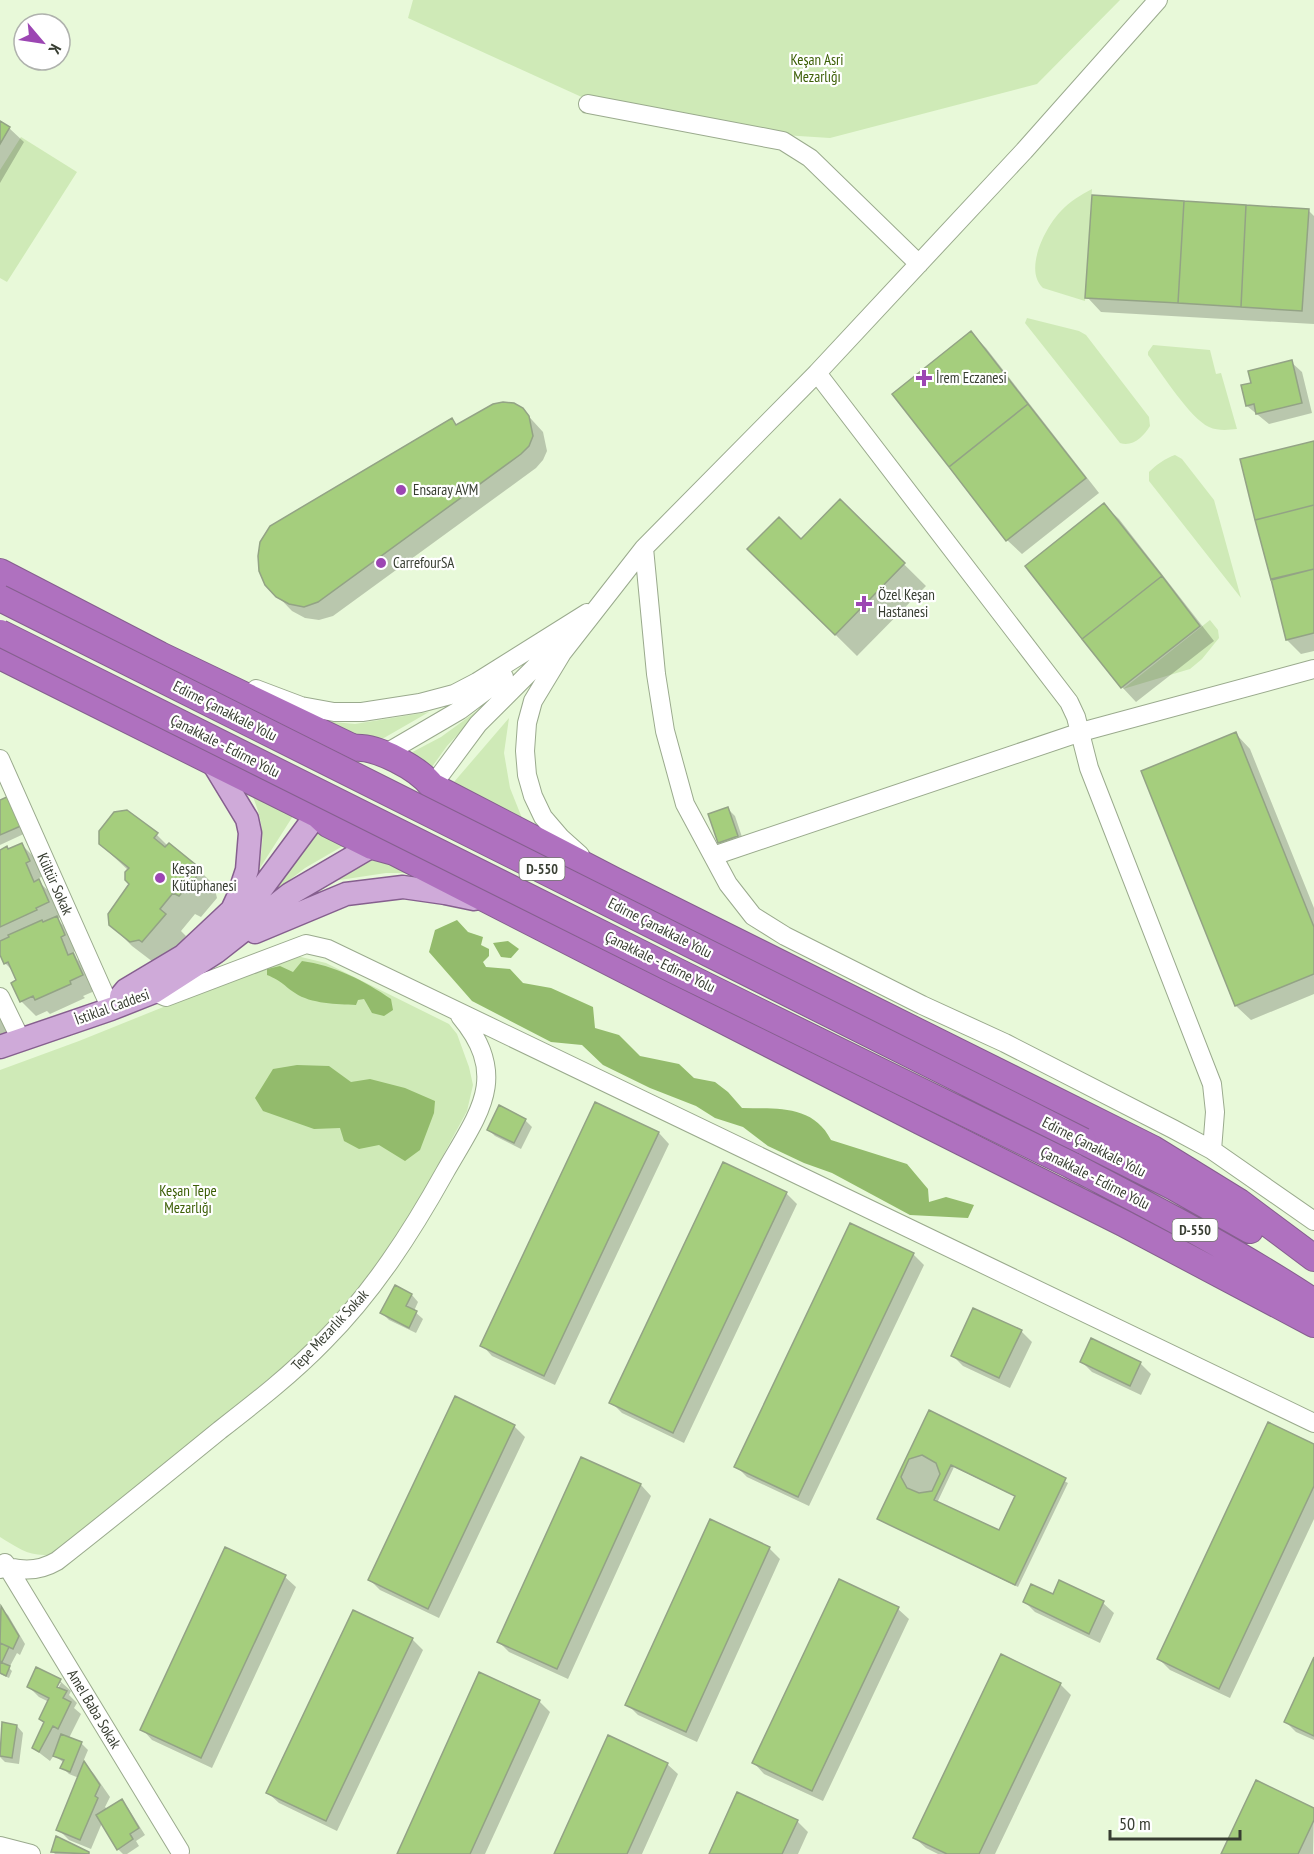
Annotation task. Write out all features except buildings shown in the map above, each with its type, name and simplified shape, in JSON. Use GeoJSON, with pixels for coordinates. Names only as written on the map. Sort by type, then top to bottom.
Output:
{"type":"FeatureCollection","features":[{"type":"Feature","properties":{"kind":"highway"},"geometry":{"type":"LineString","coordinates":[[0,572],[160,655],[354,748],[383,755],[408,766],[425,777],[432,786],[613,880],[1153,1149],[1239,1202],[1314,1258]]}},
{"type":"Feature","properties":{"kind":"highway","name":"Edirne Çanakkale Yolu"},"geometry":{"type":"LineString","coordinates":[[0,598],[1083,1141],[1229,1217],[1314,1270]]}},
{"type":"Feature","properties":{"kind":"highway","name":"Çanakkale - Edirne Yolu"},"geometry":{"type":"LineString","coordinates":[[0,633],[1073,1166],[1212,1239],[1314,1302]]}},
{"type":"Feature","properties":{"kind":"highway"},"geometry":{"type":"LineString","coordinates":[[0,656],[317,814],[328,824],[500,905],[1124,1223],[1314,1324]]}},
{"type":"Feature","properties":{"kind":"highway"},"geometry":{"type":"LineString","coordinates":[[317,814],[321,789],[339,760],[354,748]]}},
{"type":"Feature","properties":{"kind":"highway"},"geometry":{"type":"LineString","coordinates":[[383,849],[406,846],[426,818],[430,807],[432,786]]}},
{"type":"Feature","properties":{"kind":"main road"},"geometry":{"type":"LineString","coordinates":[[213,763],[247,819],[250,844],[247,870],[238,897],[214,941]]}},
{"type":"Feature","properties":{"kind":"main road"},"geometry":{"type":"LineString","coordinates":[[214,941],[251,903],[317,814]]}},
{"type":"Feature","properties":{"kind":"main road"},"geometry":{"type":"LineString","coordinates":[[111,1009],[126,990],[183,956],[214,941],[290,894],[383,849]]}},
{"type":"Feature","properties":{"kind":"main road"},"geometry":{"type":"LineString","coordinates":[[214,941],[256,931],[346,894],[403,887],[500,905]]}},
{"type":"Feature","properties":{"kind":"main road","name":"İstiklal Caddesi"},"geometry":{"type":"LineString","coordinates":[[10,1043],[154,992],[214,941]]}},
{"type":"Feature","properties":{"kind":"street"},"geometry":{"type":"LineString","coordinates":[[613,880],[561,838],[543,817],[533,796],[527,775],[525,752],[527,723],[533,701],[562,653],[644,548],[817,373],[1024,151],[1158,0]]}},
{"type":"Feature","properties":{"kind":"street"},"geometry":{"type":"LineString","coordinates":[[588,104],[783,141],[810,158],[919,264]]}},
{"type":"Feature","properties":{"kind":"street"},"geometry":{"type":"LineString","coordinates":[[817,373],[1069,702],[1081,732],[1089,768],[1212,1084],[1215,1112],[1212,1150]]}},
{"type":"Feature","properties":{"kind":"street"},"geometry":{"type":"LineString","coordinates":[[644,548],[665,731],[685,804],[728,884],[753,916],[785,936],[922,1005],[1005,1043],[1212,1150],[1314,1221]]}},
{"type":"Feature","properties":{"kind":"street"},"geometry":{"type":"LineString","coordinates":[[160,655],[301,705],[334,712],[362,712],[396,708],[454,694],[596,608]]}},
{"type":"Feature","properties":{"kind":"street"},"geometry":{"type":"LineString","coordinates":[[383,755],[460,710],[596,608]]}},
{"type":"Feature","properties":{"kind":"street"},"geometry":{"type":"LineString","coordinates":[[432,786],[478,724],[596,608]]}},
{"type":"Feature","properties":{"kind":"street"},"geometry":{"type":"LineString","coordinates":[[713,856],[1081,732],[1314,669]]}},
{"type":"Feature","properties":{"kind":"street","name":"Kültür Sokak"},"geometry":{"type":"LineString","coordinates":[[0,759],[111,1009]]}},
{"type":"Feature","properties":{"kind":"street"},"geometry":{"type":"LineString","coordinates":[[154,992],[166,997],[306,945],[337,953],[1314,1423]]}},
{"type":"Feature","properties":{"kind":"street"},"geometry":{"type":"LineString","coordinates":[[0,997],[10,1043]]}},
{"type":"Feature","properties":{"kind":"street","name":"Tepe Mezarlık Sokak"},"geometry":{"type":"LineString","coordinates":[[3,1565],[27,1570],[39,1569],[57,1561],[284,1378],[325,1340],[362,1297],[419,1218],[483,1101],[487,1076],[484,1053],[472,1030],[458,1013]]}},
{"type":"Feature","properties":{"kind":"street","name":"Amel Baba Sokak"},"geometry":{"type":"LineString","coordinates":[[3,1565],[181,1853]]}},
{"type":"Feature","properties":{"kind":"street"},"geometry":{"type":"LineString","coordinates":[[0,1846],[32,1854]]}},
{"type":"Feature","properties":{"kind":"green space","name":"Keşan Asri Mezarlığı"},"geometry":{"type":"Polygon","coordinates":[[[413,0],[1120,0],[1037,84],[830,138],[783,135],[586,99],[408,18],[413,0]]]}},
{"type":"Feature","properties":{"kind":"green space"},"geometry":{"type":"Polygon","coordinates":[[[21,137],[77,172],[7,282],[0,278],[0,170],[21,137]]]}},
{"type":"Feature","properties":{"kind":"green space"},"geometry":{"type":"Polygon","coordinates":[[[1092,189],[1085,301],[1043,288],[1037,280],[1035,270],[1043,237],[1055,218],[1064,207],[1092,189]]]}},
{"type":"Feature","properties":{"kind":"green space"},"geometry":{"type":"Polygon","coordinates":[[[1027,318],[1079,331],[1086,335],[1149,417],[1150,426],[1141,437],[1129,444],[1120,443],[1025,323],[1027,318]]]}},
{"type":"Feature","properties":{"kind":"green space"},"geometry":{"type":"Polygon","coordinates":[[[1153,345],[1210,350],[1216,374],[1221,373],[1237,429],[1212,428],[1193,415],[1148,355],[1153,345]]]}},
{"type":"Feature","properties":{"kind":"green space"},"geometry":{"type":"Polygon","coordinates":[[[1175,455],[1182,459],[1214,500],[1241,598],[1149,481],[1149,472],[1161,462],[1175,455]]]}},
{"type":"Feature","properties":{"kind":"green space"},"geometry":{"type":"Polygon","coordinates":[[[1210,620],[1218,630],[1219,638],[1202,659],[1190,669],[1123,689],[1210,620]]]}},
{"type":"Feature","properties":{"kind":"green space"},"geometry":{"type":"Polygon","coordinates":[[[485,705],[447,746],[429,771],[403,757],[441,737],[485,705]]]}},
{"type":"Feature","properties":{"kind":"green space"},"geometry":{"type":"Polygon","coordinates":[[[429,712],[370,746],[323,721],[355,724],[429,712]]]}},
{"type":"Feature","properties":{"kind":"green space"},"geometry":{"type":"Polygon","coordinates":[[[509,718],[504,753],[510,788],[522,818],[454,782],[509,718]]]}},
{"type":"Feature","properties":{"kind":"green space"},"geometry":{"type":"Polygon","coordinates":[[[251,792],[293,816],[258,871],[262,831],[259,813],[251,792]]]}},
{"type":"Feature","properties":{"kind":"green space"},"geometry":{"type":"Polygon","coordinates":[[[321,829],[348,843],[305,868],[269,896],[321,829]]]}},
{"type":"Feature","properties":{"kind":"green space"},"geometry":{"type":"Polygon","coordinates":[[[377,858],[412,873],[386,873],[333,881],[377,858]]]}},
{"type":"Feature","properties":{"kind":"green space"},"geometry":{"type":"Polygon","coordinates":[[[457,920],[468,932],[483,937],[481,945],[489,949],[489,956],[483,962],[486,967],[510,969],[523,983],[551,988],[593,1007],[595,1028],[619,1035],[640,1056],[679,1064],[694,1078],[715,1082],[728,1092],[742,1108],[780,1109],[804,1114],[823,1128],[831,1140],[907,1164],[928,1189],[929,1202],[946,1197],[974,1205],[968,1218],[910,1215],[832,1173],[768,1146],[743,1127],[715,1118],[696,1106],[650,1088],[603,1065],[582,1045],[551,1042],[472,1001],[429,952],[435,930],[457,920]]]}},
{"type":"Feature","properties":{"kind":"green space"},"geometry":{"type":"Polygon","coordinates":[[[508,941],[519,949],[511,958],[501,957],[493,943],[508,941]]]}},
{"type":"Feature","properties":{"kind":"green space","name":"Keşan Tepe Mezarlığı"},"geometry":{"type":"Polygon","coordinates":[[[297,956],[326,963],[449,1024],[457,1034],[473,1085],[467,1111],[406,1224],[355,1293],[305,1349],[55,1554],[39,1555],[26,1552],[0,1537],[0,1070],[79,1041],[270,964],[297,956]]]}},
{"type":"Feature","properties":{"kind":"green space"},"geometry":{"type":"Polygon","coordinates":[[[302,961],[325,966],[360,980],[391,999],[393,1010],[384,1016],[372,1013],[364,999],[358,1000],[356,1005],[324,1003],[301,997],[267,975],[267,969],[280,966],[293,972],[302,961]]]}},
{"type":"Feature","properties":{"kind":"green space"},"geometry":{"type":"Polygon","coordinates":[[[297,1065],[329,1066],[351,1082],[370,1079],[405,1088],[435,1101],[434,1113],[420,1150],[405,1161],[379,1145],[359,1149],[344,1141],[340,1128],[314,1129],[263,1111],[255,1098],[273,1069],[297,1065]]]}},
{"type":"Feature","properties":{"kind":"place","name":"İrem Eczanesi"},"geometry":{"type":"Point","coordinates":[924,378]}},
{"type":"Feature","properties":{"kind":"place","name":"Ensaray AVM"},"geometry":{"type":"Point","coordinates":[401,490]}},
{"type":"Feature","properties":{"kind":"place","name":"CarrefourSA"},"geometry":{"type":"Point","coordinates":[381,563]}},
{"type":"Feature","properties":{"kind":"place","name":"Özel Keşan Hastanesi"},"geometry":{"type":"Point","coordinates":[864,604]}},
{"type":"Feature","properties":{"kind":"place","name":"Keşan Kütüphanesi"},"geometry":{"type":"Point","coordinates":[160,878]}}]}
